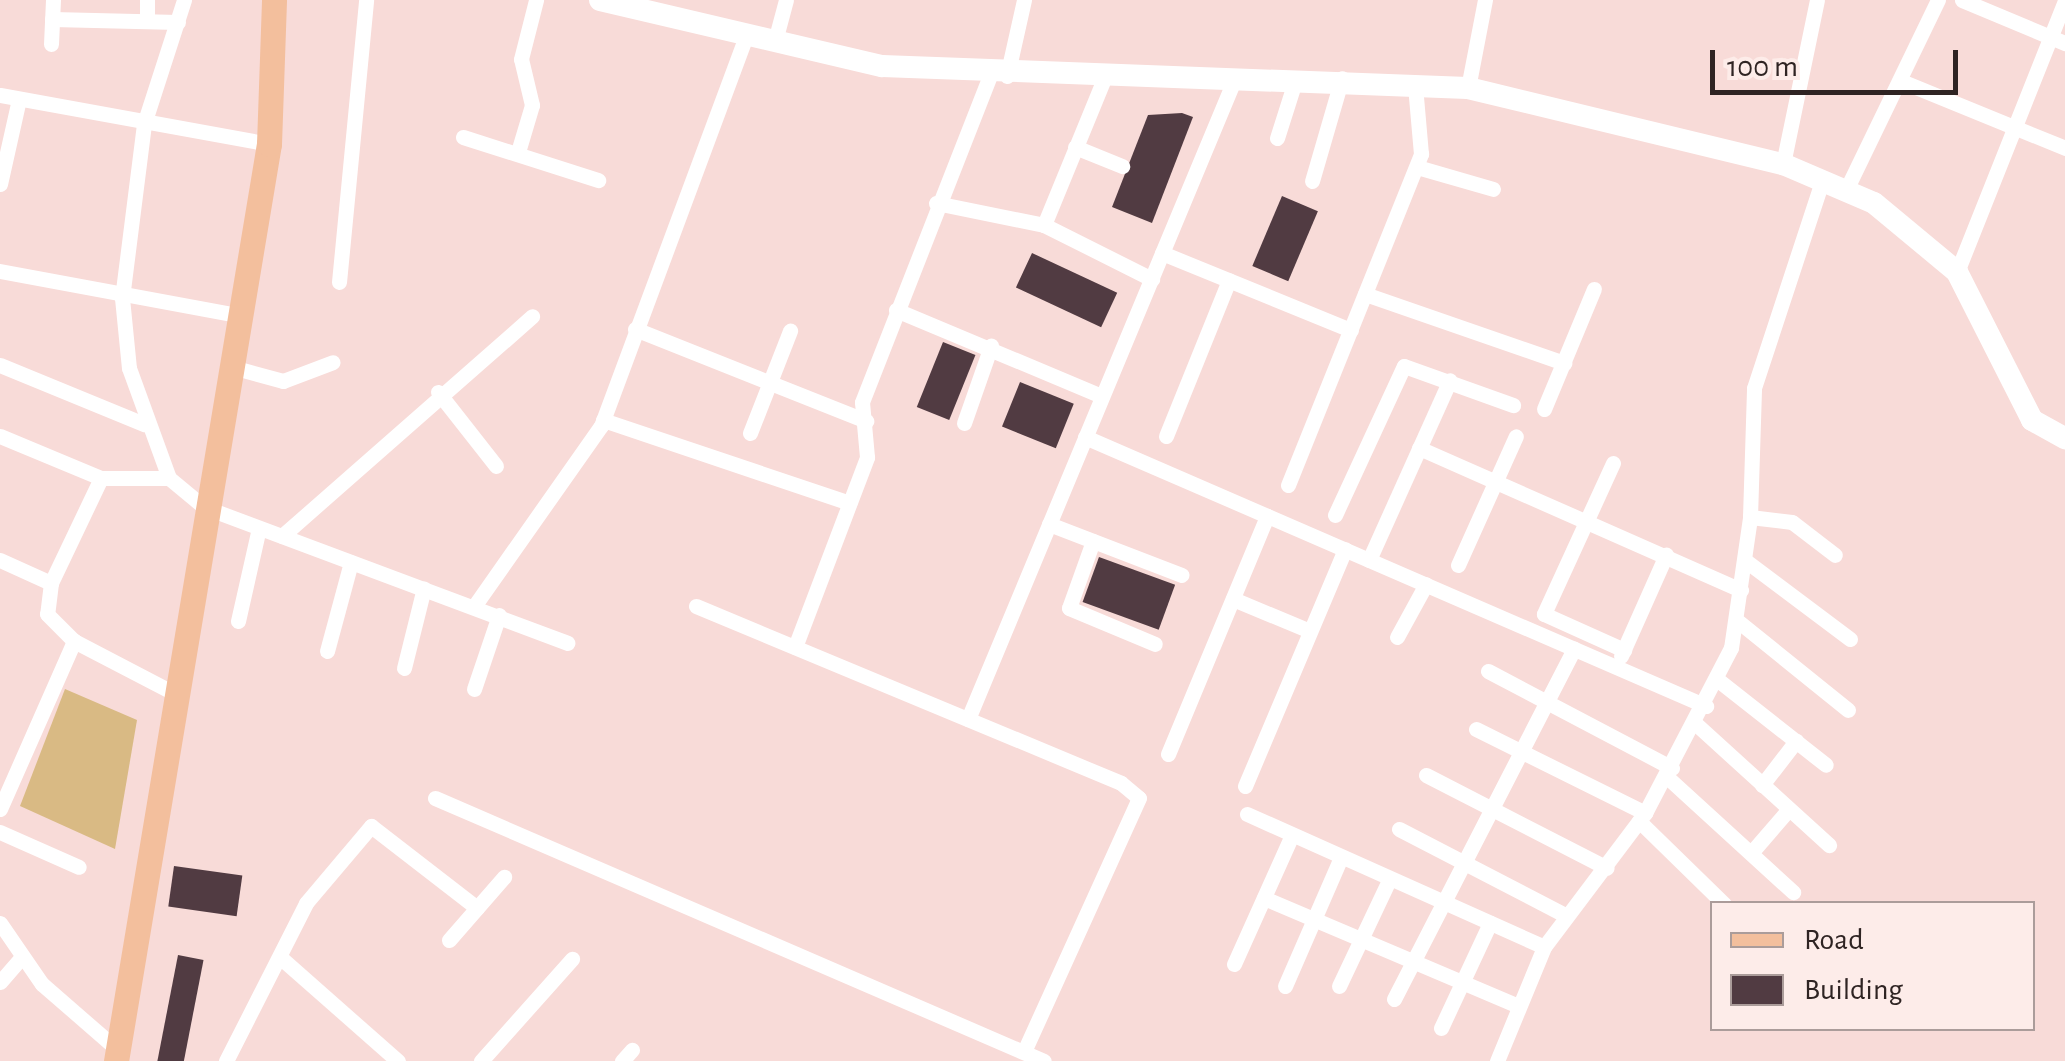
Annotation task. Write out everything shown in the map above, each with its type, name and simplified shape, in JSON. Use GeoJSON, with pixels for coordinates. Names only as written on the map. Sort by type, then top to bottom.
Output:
{"type":"FeatureCollection","features":[{"type":"Feature","properties":{"kind":"main road"},"geometry":{"type":"LineString","coordinates":[[117,1055],[204,507],[242,316],[269,144],[274,0]]}},
{"type":"Feature","properties":{"kind":"street"},"geometry":{"type":"LineString","coordinates":[[52,44],[53,0]]}},
{"type":"Feature","properties":{"kind":"street"},"geometry":{"type":"LineString","coordinates":[[147,0],[147,22]]}},
{"type":"Feature","properties":{"kind":"street"},"geometry":{"type":"LineString","coordinates":[[184,0],[144,124],[122,298],[144,424],[169,478],[204,507],[475,605],[567,643]]}},
{"type":"Feature","properties":{"kind":"street"},"geometry":{"type":"LineString","coordinates":[[339,282],[366,0]]}},
{"type":"Feature","properties":{"kind":"street"},"geometry":{"type":"LineString","coordinates":[[518,152],[532,105],[521,59],[536,0]]}},
{"type":"Feature","properties":{"kind":"street"},"geometry":{"type":"LineString","coordinates":[[600,0],[689,10],[747,34],[882,66],[999,76],[1342,78],[1468,88],[1782,164],[1847,188],[1957,272],[1995,337],[2011,386],[2032,420],[2065,438]]}},
{"type":"Feature","properties":{"kind":"street"},"geometry":{"type":"LineString","coordinates":[[775,41],[786,0]]}},
{"type":"Feature","properties":{"kind":"street"},"geometry":{"type":"LineString","coordinates":[[795,647],[867,458],[862,402],[936,203],[999,76],[1024,0]]}},
{"type":"Feature","properties":{"kind":"street"},"geometry":{"type":"LineString","coordinates":[[1468,88],[1485,0]]}},
{"type":"Feature","properties":{"kind":"street"},"geometry":{"type":"LineString","coordinates":[[1782,164],[1817,0]]}},
{"type":"Feature","properties":{"kind":"street"},"geometry":{"type":"LineString","coordinates":[[1847,188],[1938,0]]}},
{"type":"Feature","properties":{"kind":"street"},"geometry":{"type":"LineString","coordinates":[[1962,0],[2058,40]]}},
{"type":"Feature","properties":{"kind":"street"},"geometry":{"type":"LineString","coordinates":[[1957,272],[2014,128],[2058,40],[2065,0]]}},
{"type":"Feature","properties":{"kind":"street"},"geometry":{"type":"LineString","coordinates":[[52,19],[178,22]]}},
{"type":"Feature","properties":{"kind":"street"},"geometry":{"type":"LineString","coordinates":[[475,605],[603,420],[747,34]]}},
{"type":"Feature","properties":{"kind":"street"},"geometry":{"type":"LineString","coordinates":[[968,719],[1235,78]]}},
{"type":"Feature","properties":{"kind":"street"},"geometry":{"type":"LineString","coordinates":[[1276,138],[1296,78]]}},
{"type":"Feature","properties":{"kind":"street"},"geometry":{"type":"LineString","coordinates":[[1312,181],[1342,78]]}},
{"type":"Feature","properties":{"kind":"street"},"geometry":{"type":"LineString","coordinates":[[1044,225],[1104,79]]}},
{"type":"Feature","properties":{"kind":"street"},"geometry":{"type":"LineString","coordinates":[[1902,80],[2065,148]]}},
{"type":"Feature","properties":{"kind":"street"},"geometry":{"type":"LineString","coordinates":[[1288,484],[1417,167],[1416,85]]}},
{"type":"Feature","properties":{"kind":"street"},"geometry":{"type":"LineString","coordinates":[[0,95],[269,144]]}},
{"type":"Feature","properties":{"kind":"street"},"geometry":{"type":"LineString","coordinates":[[0,184],[18,99]]}},
{"type":"Feature","properties":{"kind":"street"},"geometry":{"type":"LineString","coordinates":[[463,137],[598,180]]}},
{"type":"Feature","properties":{"kind":"street"},"geometry":{"type":"LineString","coordinates":[[1074,147],[1122,166]]}},
{"type":"Feature","properties":{"kind":"street"},"geometry":{"type":"LineString","coordinates":[[1417,167],[1493,189]]}},
{"type":"Feature","properties":{"kind":"street"},"geometry":{"type":"LineString","coordinates":[[1497,1061],[1544,948],[1642,817],[1718,680],[1738,622],[1746,561],[1760,357],[1822,178]]}},
{"type":"Feature","properties":{"kind":"street"},"geometry":{"type":"LineString","coordinates":[[936,203],[1044,225],[1152,278]]}},
{"type":"Feature","properties":{"kind":"street"},"geometry":{"type":"LineString","coordinates":[[1162,252],[1350,330]]}},
{"type":"Feature","properties":{"kind":"street"},"geometry":{"type":"LineString","coordinates":[[0,271],[122,298],[242,316]]}},
{"type":"Feature","properties":{"kind":"street"},"geometry":{"type":"LineString","coordinates":[[1166,436],[1229,280]]}},
{"type":"Feature","properties":{"kind":"street"},"geometry":{"type":"LineString","coordinates":[[1544,409],[1594,289]]}},
{"type":"Feature","properties":{"kind":"street"},"geometry":{"type":"LineString","coordinates":[[1365,294],[1564,363]]}},
{"type":"Feature","properties":{"kind":"street"},"geometry":{"type":"LineString","coordinates":[[896,310],[991,346],[1102,396]]}},
{"type":"Feature","properties":{"kind":"street"},"geometry":{"type":"LineString","coordinates":[[282,536],[438,392],[532,316]]}},
{"type":"Feature","properties":{"kind":"street"},"geometry":{"type":"LineString","coordinates":[[635,330],[866,421]]}},
{"type":"Feature","properties":{"kind":"street"},"geometry":{"type":"LineString","coordinates":[[750,433],[790,331]]}},
{"type":"Feature","properties":{"kind":"street"},"geometry":{"type":"LineString","coordinates":[[964,423],[991,346]]}},
{"type":"Feature","properties":{"kind":"street"},"geometry":{"type":"LineString","coordinates":[[232,367],[284,381],[332,362]]}},
{"type":"Feature","properties":{"kind":"street"},"geometry":{"type":"LineString","coordinates":[[0,365],[144,424]]}},
{"type":"Feature","properties":{"kind":"street"},"geometry":{"type":"LineString","coordinates":[[1336,514],[1404,366],[1513,404]]}},
{"type":"Feature","properties":{"kind":"street"},"geometry":{"type":"LineString","coordinates":[[1369,560],[1450,380]]}},
{"type":"Feature","properties":{"kind":"street"},"geometry":{"type":"LineString","coordinates":[[438,392],[496,466]]}},
{"type":"Feature","properties":{"kind":"street"},"geometry":{"type":"LineString","coordinates":[[603,420],[849,503]]}},
{"type":"Feature","properties":{"kind":"street"},"geometry":{"type":"LineString","coordinates":[[0,436],[102,478],[169,478]]}},
{"type":"Feature","properties":{"kind":"street"},"geometry":{"type":"LineString","coordinates":[[1085,436],[1706,706]]}},
{"type":"Feature","properties":{"kind":"street"},"geometry":{"type":"LineString","coordinates":[[1458,565],[1516,436]]}},
{"type":"Feature","properties":{"kind":"street"},"geometry":{"type":"LineString","coordinates":[[1419,448],[1741,590]]}},
{"type":"Feature","properties":{"kind":"street"},"geometry":{"type":"LineString","coordinates":[[1612,463],[1544,614],[1624,650]]}},
{"type":"Feature","properties":{"kind":"street"},"geometry":{"type":"LineString","coordinates":[[102,478],[51,582],[47,614],[74,641],[176,694]]}},
{"type":"Feature","properties":{"kind":"street"},"geometry":{"type":"LineString","coordinates":[[1168,754],[1267,516]]}},
{"type":"Feature","properties":{"kind":"street"},"geometry":{"type":"LineString","coordinates":[[1750,517],[1792,522],[1835,555]]}},
{"type":"Feature","properties":{"kind":"street"},"geometry":{"type":"LineString","coordinates":[[1049,524],[1182,574]]}},
{"type":"Feature","properties":{"kind":"street"},"geometry":{"type":"LineString","coordinates":[[238,621],[258,528]]}},
{"type":"Feature","properties":{"kind":"street"},"geometry":{"type":"LineString","coordinates":[[1093,541],[1069,608],[1155,644]]}},
{"type":"Feature","properties":{"kind":"street"},"geometry":{"type":"LineString","coordinates":[[1245,786],[1345,549]]}},
{"type":"Feature","properties":{"kind":"street"},"geometry":{"type":"LineString","coordinates":[[1616,667],[1666,555]]}},
{"type":"Feature","properties":{"kind":"street"},"geometry":{"type":"LineString","coordinates":[[0,560],[51,582]]}},
{"type":"Feature","properties":{"kind":"street"},"geometry":{"type":"LineString","coordinates":[[1746,561],[1850,639]]}},
{"type":"Feature","properties":{"kind":"street"},"geometry":{"type":"LineString","coordinates":[[327,651],[351,562]]}},
{"type":"Feature","properties":{"kind":"street"},"geometry":{"type":"LineString","coordinates":[[1397,637],[1426,584]]}},
{"type":"Feature","properties":{"kind":"street"},"geometry":{"type":"LineString","coordinates":[[404,668],[424,588]]}},
{"type":"Feature","properties":{"kind":"street"},"geometry":{"type":"LineString","coordinates":[[1232,599],[1310,631]]}},
{"type":"Feature","properties":{"kind":"street"},"geometry":{"type":"LineString","coordinates":[[696,606],[968,719],[1139,798],[1024,1052]]}},
{"type":"Feature","properties":{"kind":"street"},"geometry":{"type":"LineString","coordinates":[[474,689],[499,616]]}},
{"type":"Feature","properties":{"kind":"street"},"geometry":{"type":"LineString","coordinates":[[1738,622],[1848,710]]}},
{"type":"Feature","properties":{"kind":"street"},"geometry":{"type":"LineString","coordinates":[[0,808],[74,641]]}},
{"type":"Feature","properties":{"kind":"street"},"geometry":{"type":"LineString","coordinates":[[1394,998],[1440,900],[1574,648]]}},
{"type":"Feature","properties":{"kind":"street"},"geometry":{"type":"LineString","coordinates":[[1488,670],[1548,700],[1670,772],[1793,892]]}},
{"type":"Feature","properties":{"kind":"street"},"geometry":{"type":"LineString","coordinates":[[1718,680],[1826,765]]}},
{"type":"Feature","properties":{"kind":"street"},"geometry":{"type":"LineString","coordinates":[[1696,724],[1829,845]]}},
{"type":"Feature","properties":{"kind":"street"},"geometry":{"type":"LineString","coordinates":[[1476,728],[1642,817],[1721,901]]}},
{"type":"Feature","properties":{"kind":"street"},"geometry":{"type":"LineString","coordinates":[[1762,784],[1796,742]]}},
{"type":"Feature","properties":{"kind":"street"},"geometry":{"type":"LineString","coordinates":[[1426,776],[1607,868]]}},
{"type":"Feature","properties":{"kind":"street"},"geometry":{"type":"LineString","coordinates":[[435,798],[1044,1061]]}},
{"type":"Feature","properties":{"kind":"street"},"geometry":{"type":"LineString","coordinates":[[1750,853],[1789,808]]}},
{"type":"Feature","properties":{"kind":"street"},"geometry":{"type":"LineString","coordinates":[[1246,814],[1544,948]]}},
{"type":"Feature","properties":{"kind":"street"},"geometry":{"type":"LineString","coordinates":[[226,1061],[306,903],[376,824],[477,908]]}},
{"type":"Feature","properties":{"kind":"street"},"geometry":{"type":"LineString","coordinates":[[1399,829],[1567,916]]}},
{"type":"Feature","properties":{"kind":"street"},"geometry":{"type":"LineString","coordinates":[[0,832],[79,867]]}},
{"type":"Feature","properties":{"kind":"street"},"geometry":{"type":"LineString","coordinates":[[1234,964],[1292,835]]}},
{"type":"Feature","properties":{"kind":"street"},"geometry":{"type":"LineString","coordinates":[[1284,986],[1341,857]]}},
{"type":"Feature","properties":{"kind":"street"},"geometry":{"type":"LineString","coordinates":[[449,940],[504,877]]}},
{"type":"Feature","properties":{"kind":"street"},"geometry":{"type":"LineString","coordinates":[[1339,986],[1390,878]]}},
{"type":"Feature","properties":{"kind":"street"},"geometry":{"type":"LineString","coordinates":[[1264,898],[1518,1006]]}},
{"type":"Feature","properties":{"kind":"street"},"geometry":{"type":"LineString","coordinates":[[0,923],[22,957],[117,1055]]}},
{"type":"Feature","properties":{"kind":"street"},"geometry":{"type":"LineString","coordinates":[[1441,1028],[1490,923]]}},
{"type":"Feature","properties":{"kind":"street"},"geometry":{"type":"LineString","coordinates":[[0,982],[22,957]]}},
{"type":"Feature","properties":{"kind":"street"},"geometry":{"type":"LineString","coordinates":[[281,958],[398,1061]]}},
{"type":"Feature","properties":{"kind":"street"},"geometry":{"type":"LineString","coordinates":[[481,1061],[572,959]]}},
{"type":"Feature","properties":{"kind":"shaded area"},"geometry":{"type":"Polygon","coordinates":[[[65,689],[137,720],[115,849],[20,806],[65,689]]]}},
{"type":"Feature","properties":{"kind":"building"},"geometry":{"type":"Polygon","coordinates":[[[1182,113],[1193,117],[1152,223],[1112,207],[1148,115],[1182,113]]]}},
{"type":"Feature","properties":{"kind":"building"},"geometry":{"type":"Polygon","coordinates":[[[1282,196],[1318,211],[1288,281],[1252,266],[1282,196]]]}},
{"type":"Feature","properties":{"kind":"building"},"geometry":{"type":"Polygon","coordinates":[[[1032,253],[1117,293],[1101,327],[1016,287],[1032,253]]]}},
{"type":"Feature","properties":{"kind":"building"},"geometry":{"type":"Polygon","coordinates":[[[943,342],[975,355],[949,420],[917,407],[943,342]]]}},
{"type":"Feature","properties":{"kind":"building"},"geometry":{"type":"Polygon","coordinates":[[[1020,382],[1074,404],[1056,448],[1002,427],[1020,382]]]}},
{"type":"Feature","properties":{"kind":"building"},"geometry":{"type":"Polygon","coordinates":[[[1099,557],[1175,585],[1159,630],[1083,602],[1099,557]]]}},
{"type":"Feature","properties":{"kind":"building"},"geometry":{"type":"Polygon","coordinates":[[[174,866],[242,876],[237,916],[168,907],[174,866]]]}},
{"type":"Feature","properties":{"kind":"building"},"geometry":{"type":"Polygon","coordinates":[[[178,955],[204,960],[184,1061],[157,1061],[178,955]]]}}]}
